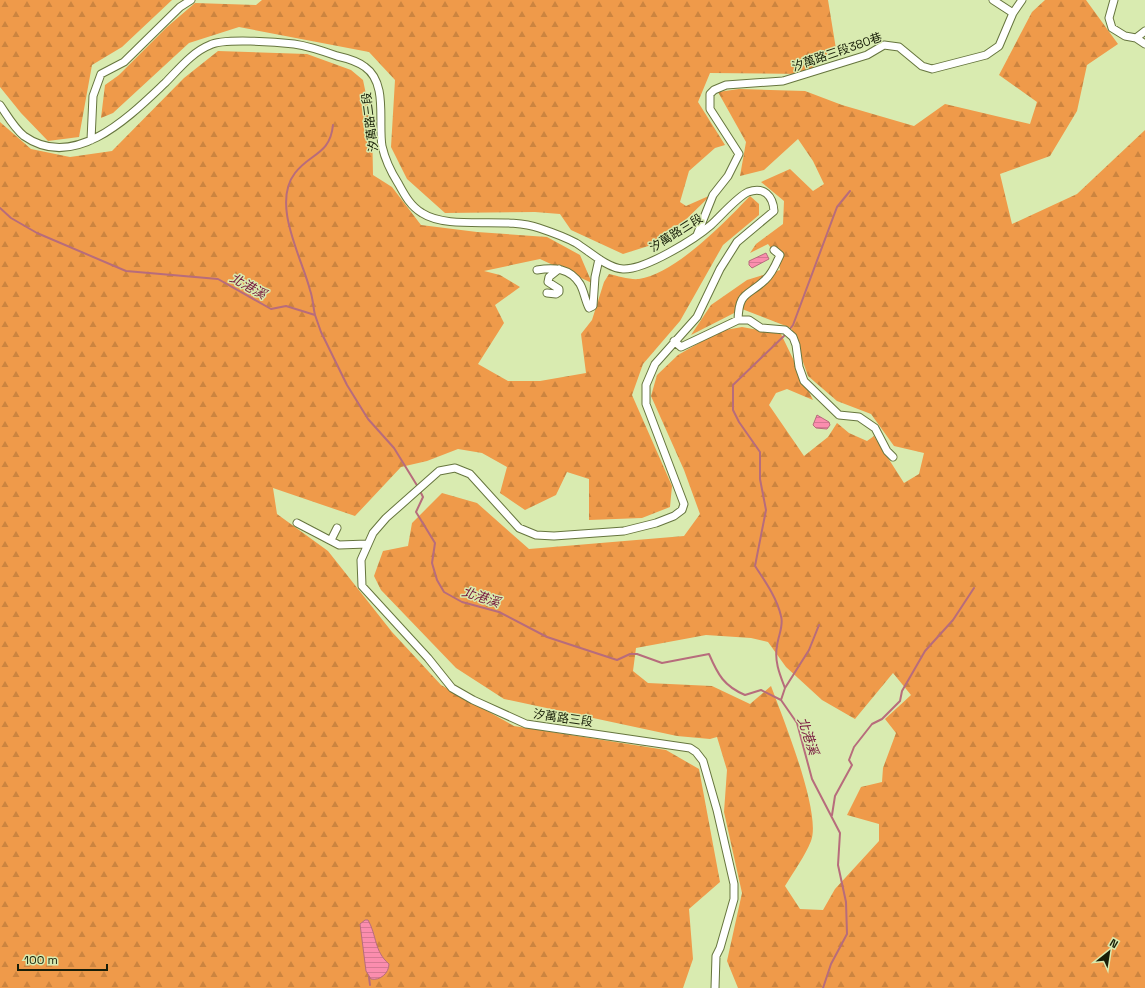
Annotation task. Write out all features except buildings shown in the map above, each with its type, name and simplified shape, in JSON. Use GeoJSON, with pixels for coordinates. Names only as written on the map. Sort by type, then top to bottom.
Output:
{"type":"FeatureCollection","features":[{"type":"Feature","properties":{"kind":"street"},"geometry":{"type":"LineString","coordinates":[[91,140],[93,96],[101,74],[124,62],[180,7],[191,0]]}},
{"type":"Feature","properties":{"kind":"street"},"geometry":{"type":"LineString","coordinates":[[993,0],[1013,13]]}},
{"type":"Feature","properties":{"kind":"street","name":"汐萬路三段380巷"},"geometry":{"type":"LineString","coordinates":[[697,235],[713,195],[728,176],[740,154],[710,108],[710,94],[714,90],[726,85],[783,81],[867,55],[884,45],[899,47],[922,66],[932,69],[943,67],[986,54],[1000,46],[1013,13],[1022,0]]}},
{"type":"Feature","properties":{"kind":"street"},"geometry":{"type":"LineString","coordinates":[[1114,0],[1109,18],[1112,28],[1125,36],[1136,38],[1145,44]]}},
{"type":"Feature","properties":{"kind":"street"},"geometry":{"type":"LineString","coordinates":[[1136,38],[1145,31]]}},
{"type":"Feature","properties":{"kind":"street","name":"汐萬路三段"},"geometry":{"type":"LineString","coordinates":[[0,105],[10,120],[24,136],[44,145],[58,148],[74,147],[91,140],[120,123],[150,98],[196,53],[212,43],[234,42],[295,44],[352,60],[366,67],[376,79],[379,95],[383,148],[391,171],[407,200],[422,213],[437,220],[484,223],[514,222],[536,227],[575,242],[600,259],[623,269],[664,256],[697,235],[747,192],[759,190],[768,193],[772,199],[774,211],[737,242],[720,269],[697,317],[655,364],[646,385],[646,404],[684,504],[682,510],[674,516],[656,524],[624,531],[536,536],[519,528],[470,474],[455,468],[439,471],[386,518],[373,533],[361,560],[362,586],[424,653],[452,688],[473,700],[526,724],[644,740],[690,748],[696,752],[703,761],[717,810],[734,884],[734,899],[720,948],[716,956],[715,988]]}},
{"type":"Feature","properties":{"kind":"street"},"geometry":{"type":"LineString","coordinates":[[738,320],[738,306],[741,300],[766,280],[775,267],[780,255],[774,250]]}},
{"type":"Feature","properties":{"kind":"street"},"geometry":{"type":"LineString","coordinates":[[537,270],[552,268],[567,271],[580,284],[589,308],[593,306],[595,277],[600,259]]}},
{"type":"Feature","properties":{"kind":"street"},"geometry":{"type":"LineString","coordinates":[[547,293],[556,294],[559,292],[558,289],[548,282],[549,277],[559,269]]}},
{"type":"Feature","properties":{"kind":"street"},"geometry":{"type":"LineString","coordinates":[[674,341],[681,347],[738,320],[749,320],[761,328],[785,330],[793,337],[796,345],[798,367],[804,381],[840,415],[859,417],[875,428],[887,451],[893,457]]}},
{"type":"Feature","properties":{"kind":"street"},"geometry":{"type":"LineString","coordinates":[[297,524],[339,545],[368,544]]}},
{"type":"Feature","properties":{"kind":"street"},"geometry":{"type":"LineString","coordinates":[[331,540],[336,528]]}},
{"type":"Feature","properties":{"kind":"green space"},"geometry":{"type":"Polygon","coordinates":[[[0,0],[172,0],[122,47],[92,65],[79,137],[48,141],[21,113],[0,87],[0,0]]]}},
{"type":"Feature","properties":{"kind":"green space"},"geometry":{"type":"Polygon","coordinates":[[[262,0],[828,0],[836,49],[805,74],[710,73],[698,102],[725,145],[715,148],[689,171],[680,202],[686,206],[711,195],[664,241],[623,254],[571,230],[560,214],[535,212],[445,213],[407,179],[391,147],[395,80],[369,52],[239,27],[189,43],[113,113],[101,118],[105,85],[119,75],[167,27],[195,3],[256,5],[262,0]]]}},
{"type":"Feature","properties":{"kind":"green space"},"geometry":{"type":"Polygon","coordinates":[[[1045,0],[1086,0],[1118,44],[1087,65],[1077,111],[1050,156],[1000,174],[1012,224],[1077,194],[1145,130],[1145,988],[738,988],[727,961],[742,893],[724,812],[727,770],[717,737],[710,739],[677,736],[504,699],[456,668],[381,590],[374,576],[383,551],[408,546],[412,523],[442,493],[477,503],[529,549],[684,536],[700,514],[684,470],[651,396],[657,375],[678,355],[720,331],[742,327],[781,334],[813,400],[787,389],[776,393],[769,405],[804,456],[828,437],[837,423],[849,433],[867,441],[874,436],[904,483],[919,474],[924,453],[894,446],[871,414],[837,401],[808,376],[791,328],[742,309],[691,335],[711,305],[747,280],[780,270],[778,258],[768,244],[750,253],[756,244],[783,224],[784,201],[761,182],[790,169],[813,191],[824,184],[813,161],[798,139],[764,170],[740,176],[746,142],[718,92],[739,89],[805,91],[842,105],[914,126],[945,104],[1030,124],[1037,102],[999,75],[1032,12],[1045,0]],[[706,635],[636,648],[633,671],[648,683],[712,686],[750,704],[771,686],[799,764],[811,809],[813,828],[809,847],[785,886],[800,909],[823,910],[835,889],[879,841],[879,824],[847,815],[861,787],[882,782],[883,768],[896,733],[885,719],[911,695],[893,673],[855,719],[822,700],[786,667],[768,642],[751,638],[706,635]]]}},
{"type":"Feature","properties":{"kind":"green space"},"geometry":{"type":"Polygon","coordinates":[[[218,51],[307,54],[351,70],[363,80],[372,123],[373,175],[392,187],[421,225],[477,232],[547,237],[580,255],[592,283],[540,259],[484,271],[500,275],[520,287],[495,305],[504,323],[478,364],[508,381],[540,381],[586,373],[581,334],[592,320],[604,282],[609,274],[624,278],[639,279],[653,275],[668,268],[699,245],[750,196],[759,204],[759,215],[723,245],[680,321],[643,364],[632,395],[672,486],[670,507],[642,518],[589,520],[589,479],[567,472],[556,495],[525,510],[500,493],[507,467],[482,453],[458,449],[427,461],[401,467],[355,516],[273,488],[277,514],[328,551],[392,632],[441,685],[514,726],[666,750],[699,769],[720,882],[689,909],[693,959],[683,988],[0,988],[0,122],[31,149],[70,157],[112,151],[184,78],[218,51]]]}},
{"type":"Feature","properties":{"kind":"shaded area"},"geometry":{"type":"Polygon","coordinates":[[[766,253],[769,259],[752,268],[749,265],[749,261],[766,253]]]}},
{"type":"Feature","properties":{"kind":"shaded area"},"geometry":{"type":"Polygon","coordinates":[[[817,415],[829,422],[830,425],[827,429],[816,428],[813,425],[817,415]]]}},
{"type":"Feature","properties":{"kind":"shaded area"},"geometry":{"type":"Polygon","coordinates":[[[365,920],[368,920],[378,949],[389,964],[386,973],[378,979],[371,979],[366,971],[360,924],[365,920]]]}},
{"type":"Feature","properties":{"kind":"waterway"},"geometry":{"type":"LineString","coordinates":[[315,315],[311,293],[290,231],[286,200],[288,186],[295,173],[301,166],[324,148],[331,135],[333,125]]}},
{"type":"Feature","properties":{"kind":"waterway"},"geometry":{"type":"LineString","coordinates":[[789,330],[793,325],[837,207],[850,191]]}},
{"type":"Feature","properties":{"kind":"waterway","name":"北港溪"},"geometry":{"type":"LineString","coordinates":[[0,208],[11,218],[37,233],[126,271],[218,279],[271,309],[286,306],[315,315],[321,332],[347,385],[368,419],[394,448],[418,487]]}},
{"type":"Feature","properties":{"kind":"waterway"},"geometry":{"type":"LineString","coordinates":[[781,700],[785,688],[778,668],[776,652],[782,620],[774,596],[755,566],[766,510],[760,479],[760,452],[739,422],[733,410],[733,385],[786,334]]}},
{"type":"Feature","properties":{"kind":"waterway","name":"北港溪"},"geometry":{"type":"LineString","coordinates":[[420,491],[423,497],[416,512],[435,543],[432,563],[437,580],[444,592],[462,602],[499,612],[547,637],[617,660],[630,654],[637,654],[662,663],[709,654],[722,679],[738,692],[745,695],[761,690],[781,700],[797,723],[812,779],[840,833],[838,865],[846,902],[847,934],[831,964],[823,988]]}},
{"type":"Feature","properties":{"kind":"waterway"},"geometry":{"type":"LineString","coordinates":[[832,815],[835,796],[852,765],[849,760],[854,747],[872,724],[882,719],[900,701],[902,691],[925,651],[953,620],[974,588]]}},
{"type":"Feature","properties":{"kind":"waterway"},"geometry":{"type":"LineString","coordinates":[[785,688],[809,650],[819,625]]}},
{"type":"Feature","properties":{"kind":"waterway"},"geometry":{"type":"LineString","coordinates":[[369,977],[370,985]]}}]}
